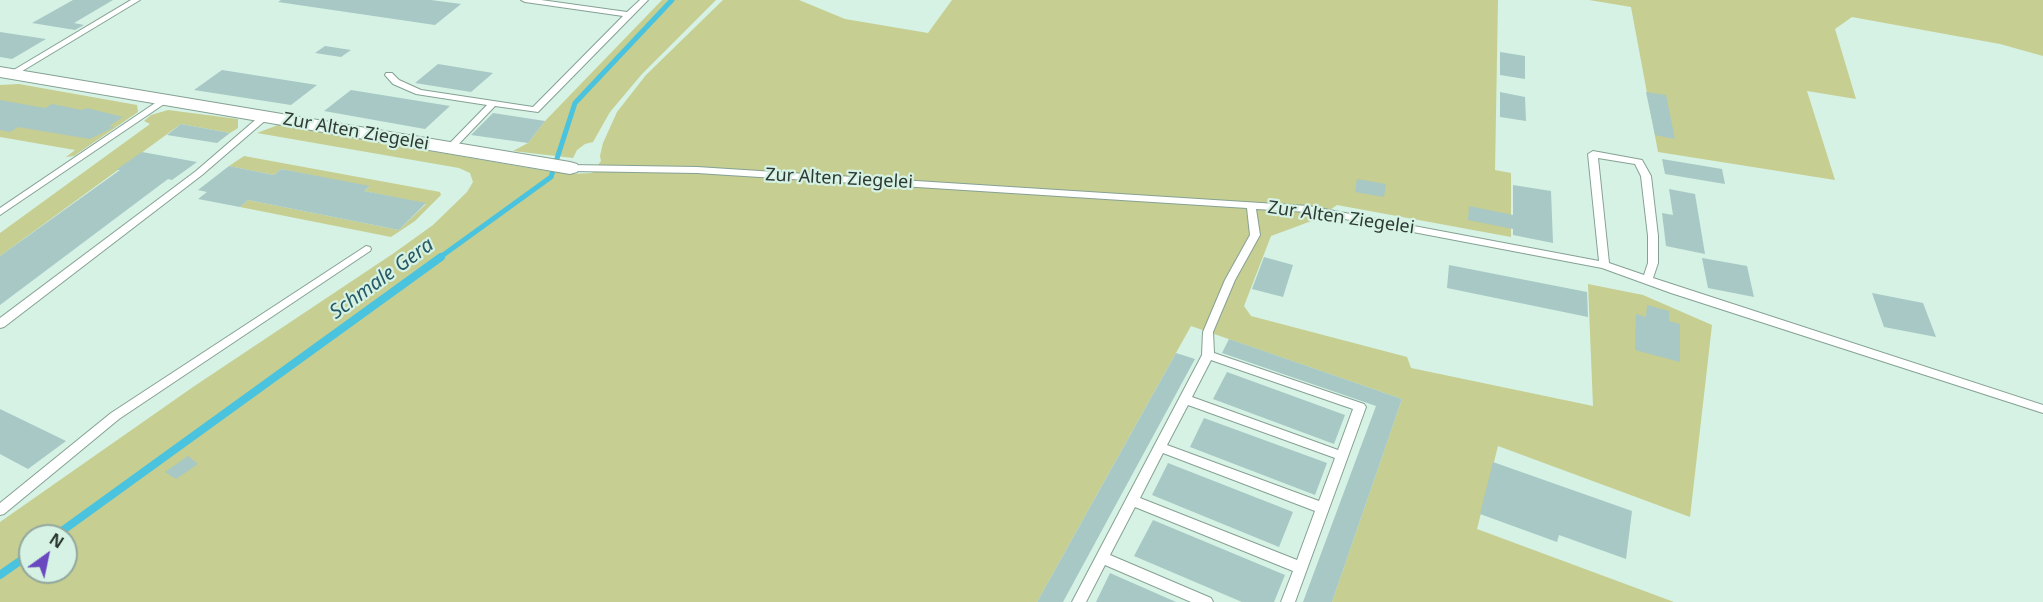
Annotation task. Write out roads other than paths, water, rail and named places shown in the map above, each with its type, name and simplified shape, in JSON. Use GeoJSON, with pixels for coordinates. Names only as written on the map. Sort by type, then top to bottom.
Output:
{"type":"FeatureCollection","features":[{"type":"Feature","properties":{"kind":"street","name":"Zur Alten Ziegelei"},"geometry":{"type":"LineString","coordinates":[[5,73],[570,168]]}},
{"type":"Feature","properties":{"kind":"lane"},"geometry":{"type":"LineString","coordinates":[[5,73],[136,0]]}},
{"type":"Feature","properties":{"kind":"lane"},"geometry":{"type":"LineString","coordinates":[[525,0],[630,15]]}},
{"type":"Feature","properties":{"kind":"lane"},"geometry":{"type":"LineString","coordinates":[[388,75],[396,82],[419,92],[535,110],[644,0]]}},
{"type":"Feature","properties":{"kind":"lane"},"geometry":{"type":"LineString","coordinates":[[0,212],[164,100]]}},
{"type":"Feature","properties":{"kind":"lane"},"geometry":{"type":"LineString","coordinates":[[450,148],[493,103]]}},
{"type":"Feature","properties":{"kind":"lane"},"geometry":{"type":"LineString","coordinates":[[0,324],[199,173],[264,117]]}},
{"type":"Feature","properties":{"kind":"lane"},"geometry":{"type":"LineString","coordinates":[[1604,265],[1593,154],[1639,162],[1646,176],[1653,236],[1653,263],[1647,280]]}},
{"type":"Feature","properties":{"kind":"lane","name":"Zur Alten Ziegelei"},"geometry":{"type":"LineString","coordinates":[[570,168],[709,171],[1308,209],[1604,265],[2043,409]]}},
{"type":"Feature","properties":{"kind":"lane"},"geometry":{"type":"LineString","coordinates":[[1079,602],[1208,355],[1208,332],[1230,280],[1255,235],[1251,205]]}},
{"type":"Feature","properties":{"kind":"lane"},"geometry":{"type":"LineString","coordinates":[[0,510],[115,416],[366,249]]}},
{"type":"Feature","properties":{"kind":"lane"},"geometry":{"type":"LineString","coordinates":[[1208,355],[1360,407],[1288,602]]}},
{"type":"Feature","properties":{"kind":"lane"},"geometry":{"type":"LineString","coordinates":[[1185,399],[1342,456]]}},
{"type":"Feature","properties":{"kind":"lane"},"geometry":{"type":"LineString","coordinates":[[1160,447],[1323,508]]}},
{"type":"Feature","properties":{"kind":"lane"},"geometry":{"type":"LineString","coordinates":[[1132,500],[1301,568]]}},
{"type":"Feature","properties":{"kind":"lane"},"geometry":{"type":"LineString","coordinates":[[1102,558],[1206,602]]}},
{"type":"Feature","properties":{"kind":"waterway","name":"Schmale Gera"},"geometry":{"type":"LineString","coordinates":[[439,258],[551,177],[575,103],[672,0]]}},
{"type":"Feature","properties":{"kind":"waterway","name":"Schmale Gera"},"geometry":{"type":"LineString","coordinates":[[72,524],[441,257]]}},
{"type":"Feature","properties":{"kind":"waterway","name":"Schmale Gera"},"geometry":{"type":"LineString","coordinates":[[0,575],[18,562]]}}]}
